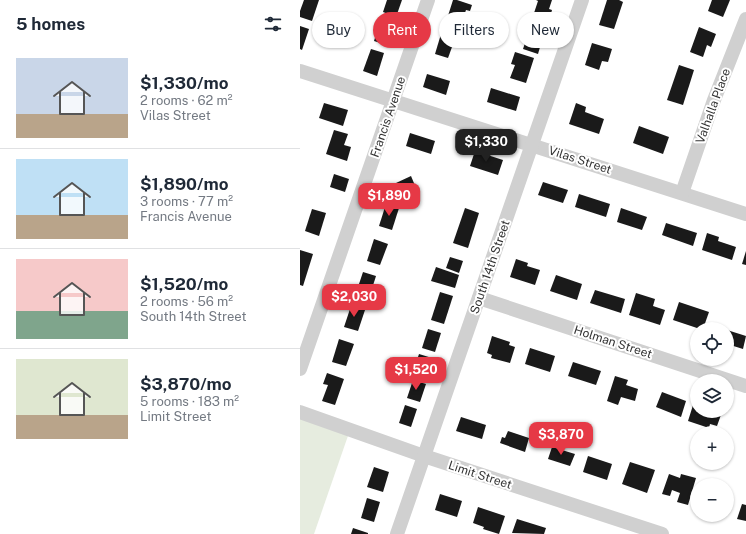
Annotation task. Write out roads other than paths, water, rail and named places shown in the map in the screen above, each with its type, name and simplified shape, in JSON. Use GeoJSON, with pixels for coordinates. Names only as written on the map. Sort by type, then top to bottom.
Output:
{"type":"FeatureCollection","features":[{"type":"Feature","properties":{"kind":"street","name":"Francis Avenue"},"geometry":{"type":"LineString","coordinates":[[300,369],[428,0]]}},
{"type":"Feature","properties":{"kind":"street","name":"South 14th Street"},"geometry":{"type":"LineString","coordinates":[[397,534],[582,0]]}},
{"type":"Feature","properties":{"kind":"street","name":"Valhalla Place"},"geometry":{"type":"LineString","coordinates":[[682,193],[714,100],[746,19]]}},
{"type":"Feature","properties":{"kind":"street","name":"Vilas Street"},"geometry":{"type":"LineString","coordinates":[[300,71],[532,144],[746,214]]}},
{"type":"Feature","properties":{"kind":"street","name":"Holman Street"},"geometry":{"type":"LineString","coordinates":[[479,298],[746,386]]}},
{"type":"Feature","properties":{"kind":"street","name":"Limit Street"},"geometry":{"type":"LineString","coordinates":[[300,412],[424,456],[662,534]]}}]}
